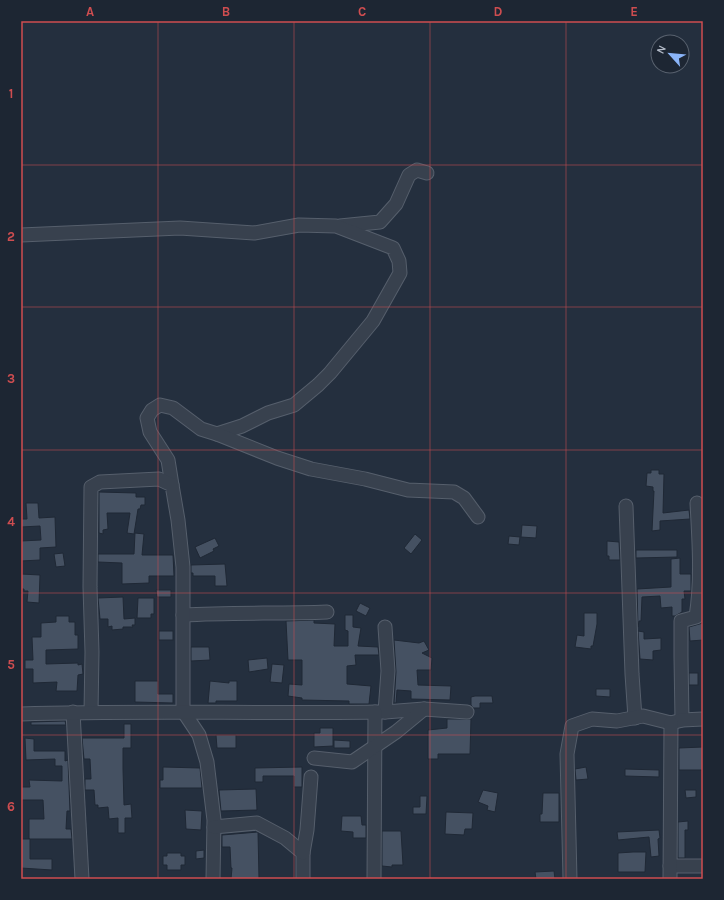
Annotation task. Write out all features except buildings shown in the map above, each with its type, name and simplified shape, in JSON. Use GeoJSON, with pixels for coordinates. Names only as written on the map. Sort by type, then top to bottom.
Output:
{"type":"FeatureCollection","features":[{"type":"Feature","properties":{"kind":"street"},"geometry":{"type":"LineString","coordinates":[[21,236],[180,228],[254,233],[299,225],[336,226],[380,222],[396,204],[410,175],[417,170],[426,173]]}},
{"type":"Feature","properties":{"kind":"street"},"geometry":{"type":"LineString","coordinates":[[217,434],[242,426],[268,413],[294,405],[330,373],[373,321],[400,273],[400,261],[392,248],[336,226]]}},
{"type":"Feature","properties":{"kind":"street"},"geometry":{"type":"LineString","coordinates":[[213,879],[214,827],[207,762],[199,735],[183,711],[183,567],[178,520],[168,460],[150,432],[148,418],[152,410],[160,405],[173,408],[201,429],[277,458],[311,469],[365,479],[408,490],[454,492],[464,498],[478,517]]}},
{"type":"Feature","properties":{"kind":"street"},"geometry":{"type":"LineString","coordinates":[[91,712],[91,487],[100,482],[159,479],[172,485]]}},
{"type":"Feature","properties":{"kind":"street"},"geometry":{"type":"LineString","coordinates":[[670,879],[682,621],[696,617],[699,596],[701,541],[697,503]]}},
{"type":"Feature","properties":{"kind":"street"},"geometry":{"type":"LineString","coordinates":[[626,506],[635,718]]}},
{"type":"Feature","properties":{"kind":"street"},"geometry":{"type":"LineString","coordinates":[[183,615],[214,613],[288,614],[327,612]]}},
{"type":"Feature","properties":{"kind":"street"},"geometry":{"type":"LineString","coordinates":[[374,879],[374,748],[388,671],[386,627]]}},
{"type":"Feature","properties":{"kind":"street"},"geometry":{"type":"LineString","coordinates":[[314,758],[352,762],[374,748],[424,709]]}},
{"type":"Feature","properties":{"kind":"street"},"geometry":{"type":"LineString","coordinates":[[21,714],[183,711],[297,713],[380,712],[424,709],[467,712]]}},
{"type":"Feature","properties":{"kind":"street"},"geometry":{"type":"LineString","coordinates":[[73,712],[82,879]]}},
{"type":"Feature","properties":{"kind":"street"},"geometry":{"type":"LineString","coordinates":[[570,879],[568,754],[572,726],[592,719],[617,721],[643,716],[677,722],[703,719]]}},
{"type":"Feature","properties":{"kind":"street"},"geometry":{"type":"LineString","coordinates":[[303,879],[303,853],[307,830],[311,777]]}},
{"type":"Feature","properties":{"kind":"street"},"geometry":{"type":"LineString","coordinates":[[214,827],[257,823],[285,838],[303,853]]}},
{"type":"Feature","properties":{"kind":"street"},"geometry":{"type":"LineString","coordinates":[[670,866],[703,866]]}}]}
